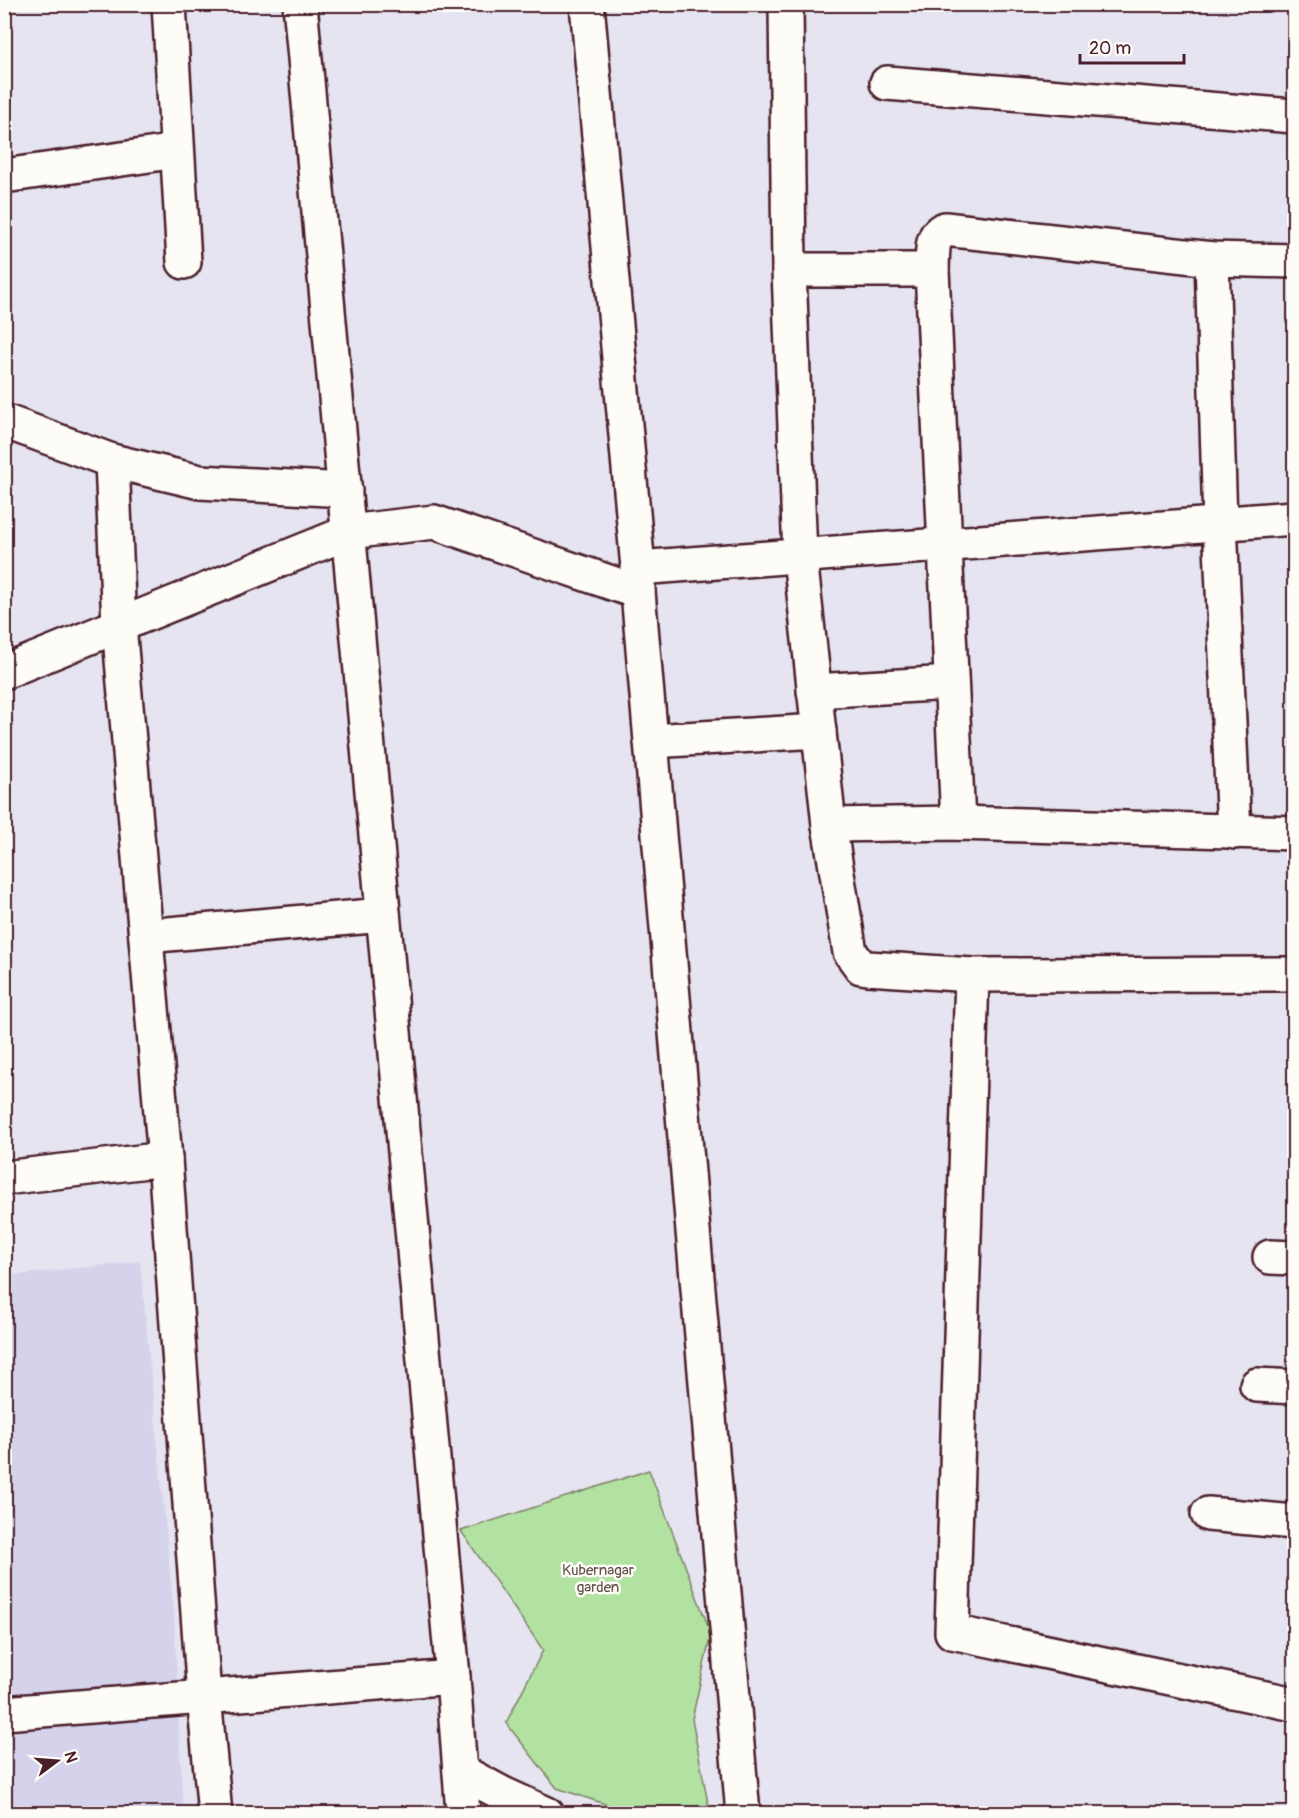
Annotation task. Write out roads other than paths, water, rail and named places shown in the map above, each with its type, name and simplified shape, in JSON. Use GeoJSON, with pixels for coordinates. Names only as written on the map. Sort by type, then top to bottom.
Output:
{"type":"FeatureCollection","features":[{"type":"Feature","properties":{"kind":"street"},"geometry":{"type":"LineString","coordinates":[[169,4],[184,262]]}},
{"type":"Feature","properties":{"kind":"street"},"geometry":{"type":"LineString","coordinates":[[300,4],[453,1677],[463,1814]]}},
{"type":"Feature","properties":{"kind":"street"},"geometry":{"type":"LineString","coordinates":[[587,4],[743,1814]]}},
{"type":"Feature","properties":{"kind":"street"},"geometry":{"type":"LineString","coordinates":[[786,4],[789,270],[800,557],[829,825],[850,952],[854,960],[861,967],[868,968],[972,975],[1294,974]]}},
{"type":"Feature","properties":{"kind":"street"},"geometry":{"type":"LineString","coordinates":[[887,83],[1294,116]]}},
{"type":"Feature","properties":{"kind":"street"},"geometry":{"type":"LineString","coordinates":[[4,176],[177,151]]}},
{"type":"Feature","properties":{"kind":"street"},"geometry":{"type":"LineString","coordinates":[[958,823],[932,270],[935,236],[938,231],[945,229],[1212,259],[1294,261]]}},
{"type":"Feature","properties":{"kind":"street"},"geometry":{"type":"LineString","coordinates":[[1212,259],[1220,523],[1234,832]]}},
{"type":"Feature","properties":{"kind":"street"},"geometry":{"type":"LineString","coordinates":[[789,270],[932,270]]}},
{"type":"Feature","properties":{"kind":"street"},"geometry":{"type":"LineString","coordinates":[[4,421],[112,461],[200,482],[345,490]]}},
{"type":"Feature","properties":{"kind":"street"},"geometry":{"type":"LineString","coordinates":[[112,461],[119,625],[165,1160],[204,1696],[215,1814]]}},
{"type":"Feature","properties":{"kind":"street"},"geometry":{"type":"LineString","coordinates":[[4,672],[349,532],[434,522],[638,580],[800,557],[1294,518]]}},
{"type":"Feature","properties":{"kind":"street"},"geometry":{"type":"LineString","coordinates":[[814,691],[951,683]]}},
{"type":"Feature","properties":{"kind":"street"},"geometry":{"type":"LineString","coordinates":[[651,741],[819,731]]}},
{"type":"Feature","properties":{"kind":"street"},"geometry":{"type":"LineString","coordinates":[[829,825],[958,823],[1294,833]]}},
{"type":"Feature","properties":{"kind":"street"},"geometry":{"type":"LineString","coordinates":[[146,936],[383,915]]}},
{"type":"Feature","properties":{"kind":"street"},"geometry":{"type":"LineString","coordinates":[[972,975],[952,1632],[1294,1704]]}},
{"type":"Feature","properties":{"kind":"street"},"geometry":{"type":"LineString","coordinates":[[4,1178],[165,1160]]}},
{"type":"Feature","properties":{"kind":"street"},"geometry":{"type":"LineString","coordinates":[[1257,1385],[1294,1387]]}},
{"type":"Feature","properties":{"kind":"street"},"geometry":{"type":"LineString","coordinates":[[1208,1514],[1294,1522]]}},
{"type":"Feature","properties":{"kind":"street"},"geometry":{"type":"LineString","coordinates":[[4,1713],[453,1677]]}},
{"type":"Feature","properties":{"kind":"street"},"geometry":{"type":"LineString","coordinates":[[460,1771],[547,1814]]}},
{"type":"Feature","properties":{"kind":"park label","name":"Kubernagar garden"},"geometry":{"type":"Point","coordinates":[598,1578]}}]}
